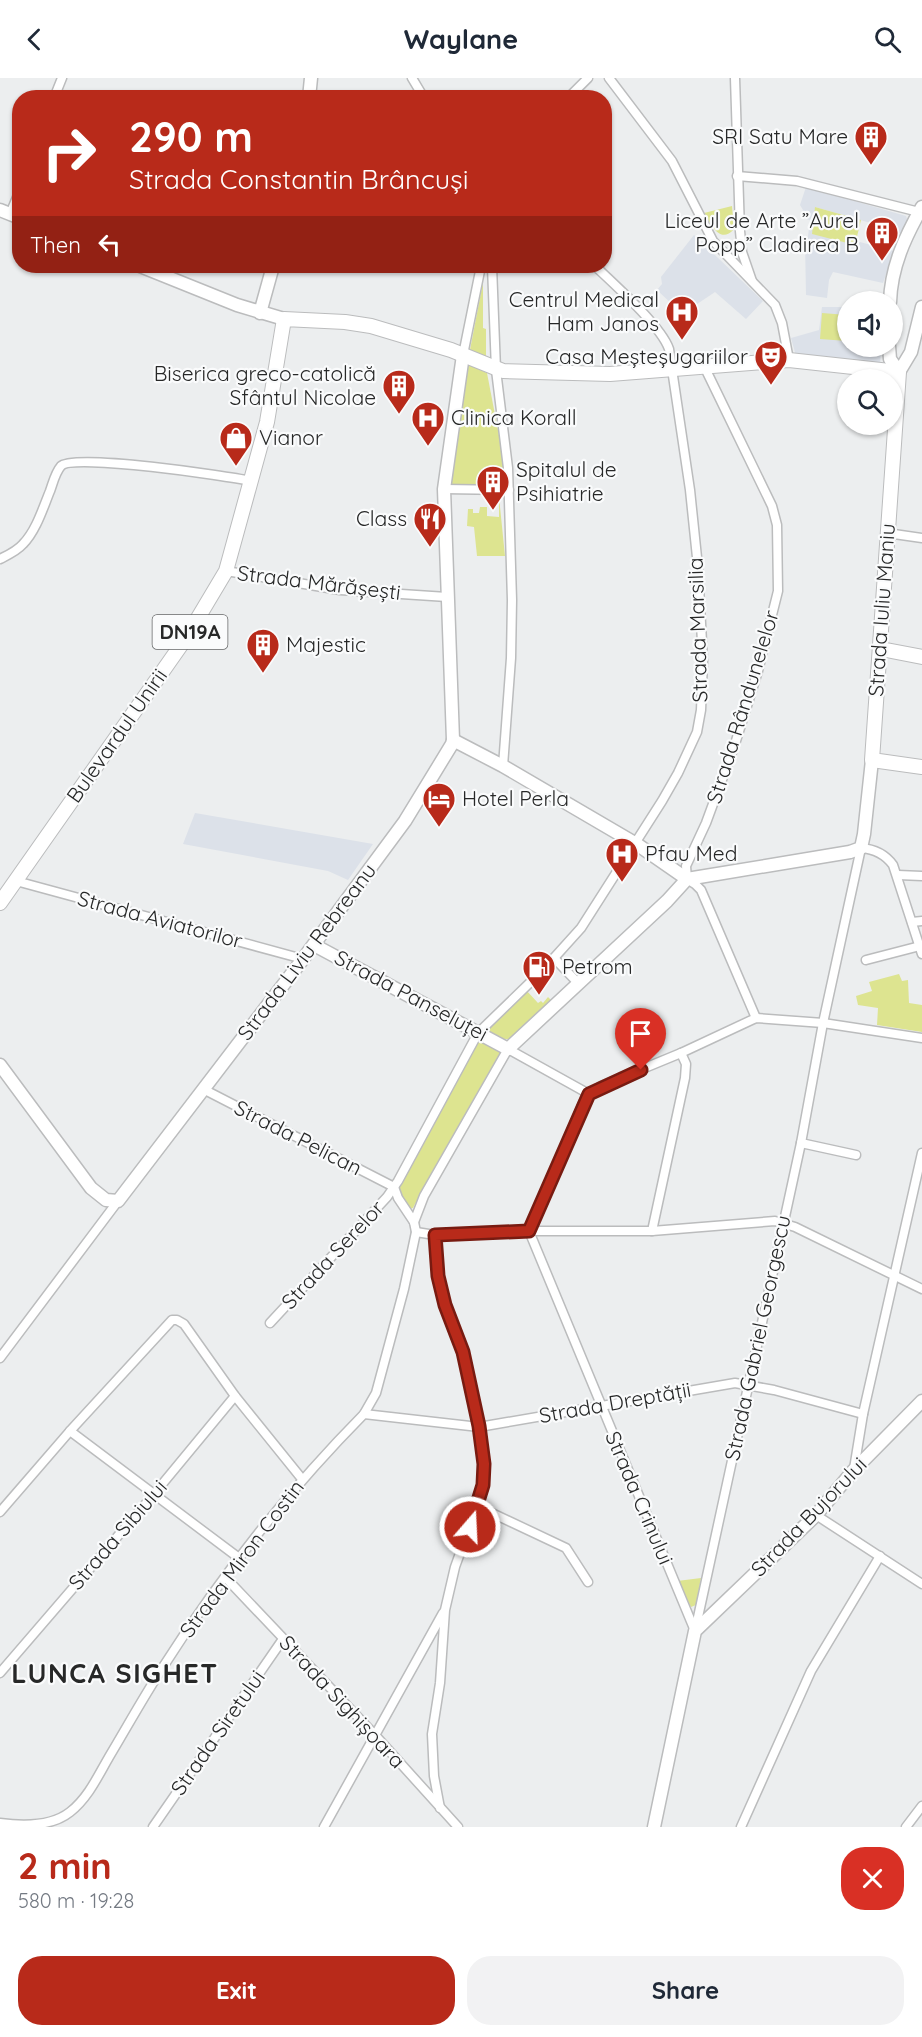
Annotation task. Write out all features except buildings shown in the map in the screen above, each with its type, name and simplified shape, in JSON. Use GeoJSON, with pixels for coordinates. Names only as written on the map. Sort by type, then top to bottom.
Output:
{"type":"FeatureCollection","features":[{"type":"Feature","properties":{"kind":"main road"},"geometry":{"type":"LineString","coordinates":[[891,291],[899,251],[921,210]]}},
{"type":"Feature","properties":{"kind":"main road"},"geometry":{"type":"LineString","coordinates":[[158,273],[260,313],[284,319],[345,322],[371,326],[463,355],[496,370],[610,374],[789,360],[872,369]]}},
{"type":"Feature","properties":{"kind":"main road"},"geometry":{"type":"LineString","coordinates":[[260,313],[271,273]]}},
{"type":"Feature","properties":{"kind":"main road"},"geometry":{"type":"LineString","coordinates":[[901,369],[911,352],[922,307]]}},
{"type":"Feature","properties":{"kind":"main road","name":"Bulevardul Unirii"},"geometry":{"type":"LineString","coordinates":[[0,903],[186,638],[226,571],[269,411],[284,319]]}},
{"type":"Feature","properties":{"kind":"main road"},"geometry":{"type":"LineString","coordinates":[[463,355],[444,489],[453,740],[503,766],[634,842],[687,879]]}},
{"type":"Feature","properties":{"kind":"main road","name":"Strada Iuliu Maniu"},"geometry":{"type":"LineString","coordinates":[[861,848],[872,760],[881,649],[894,435]]}},
{"type":"Feature","properties":{"kind":"main road"},"geometry":{"type":"LineString","coordinates":[[881,649],[922,657]]}},
{"type":"Feature","properties":{"kind":"main road","name":"Strada Liviu Rebreanu"},"geometry":{"type":"LineString","coordinates":[[118,1201],[314,945],[405,821],[453,740]]}},
{"type":"Feature","properties":{"kind":"main road"},"geometry":{"type":"LineString","coordinates":[[872,760],[922,767]]}},
{"type":"Feature","properties":{"kind":"main road"},"geometry":{"type":"LineString","coordinates":[[508,1049],[667,901],[687,879],[850,852],[861,848]]}},
{"type":"Feature","properties":{"kind":"main road","name":"Strada Panseluței"},"geometry":{"type":"LineString","coordinates":[[314,945],[508,1049]]}},
{"type":"Feature","properties":{"kind":"main road"},"geometry":{"type":"LineString","coordinates":[[0,1065],[91,1188],[106,1200],[118,1201]]}},
{"type":"Feature","properties":{"kind":"main road","name":"Strada Bujorului"},"geometry":{"type":"LineString","coordinates":[[695,1631],[816,1515],[853,1472],[922,1401]]}},
{"type":"Feature","properties":{"kind":"main road","name":"Strada Gabriel Georgescu"},"geometry":{"type":"LineString","coordinates":[[654,1827],[695,1631]]}},
{"type":"Feature","properties":{"kind":"street"},"geometry":{"type":"LineString","coordinates":[[576,90],[588,78]]}},
{"type":"Feature","properties":{"kind":"street"},"geometry":{"type":"LineString","coordinates":[[609,78],[672,161],[713,242],[775,305],[789,360]]}},
{"type":"Feature","properties":{"kind":"street"},"geometry":{"type":"LineString","coordinates":[[735,78],[737,176],[742,252],[753,284]]}},
{"type":"Feature","properties":{"kind":"street"},"geometry":{"type":"LineString","coordinates":[[737,176],[796,181],[921,210]]}},
{"type":"Feature","properties":{"kind":"street"},"geometry":{"type":"LineString","coordinates":[[730,261],[742,252]]}},
{"type":"Feature","properties":{"kind":"street"},"geometry":{"type":"LineString","coordinates":[[463,355],[480,273]]}},
{"type":"Feature","properties":{"kind":"street"},"geometry":{"type":"LineString","coordinates":[[492,273],[496,370],[508,468],[512,600],[511,658],[503,766]]}},
{"type":"Feature","properties":{"kind":"street","name":"Strada Marsilia"},"geometry":{"type":"LineString","coordinates":[[478,1033],[581,928],[678,773],[697,732],[701,710],[704,661],[698,567],[690,490],[668,343],[640,310],[602,273]]}},
{"type":"Feature","properties":{"kind":"street","name":"Strada Rândunelelor"},"geometry":{"type":"LineString","coordinates":[[687,879],[686,866],[706,823],[734,747],[758,671],[778,591],[777,525],[772,506],[704,366]]}},
{"type":"Feature","properties":{"kind":"street"},"geometry":{"type":"LineString","coordinates":[[0,559],[18,550],[29,538],[55,477],[60,467],[66,463],[91,462],[206,472],[251,481]]}},
{"type":"Feature","properties":{"kind":"street"},"geometry":{"type":"LineString","coordinates":[[444,489],[509,490]]}},
{"type":"Feature","properties":{"kind":"street"},"geometry":{"type":"LineString","coordinates":[[887,533],[922,538]]}},
{"type":"Feature","properties":{"kind":"street","name":"Strada Mărășești"},"geometry":{"type":"LineString","coordinates":[[226,571],[339,590],[447,597]]}},
{"type":"Feature","properties":{"kind":"street"},"geometry":{"type":"LineString","coordinates":[[861,848],[876,851],[885,856],[893,865],[921,950],[866,960]]}},
{"type":"Feature","properties":{"kind":"street","name":"Strada Gabriel Georgescu"},"geometry":{"type":"LineString","coordinates":[[695,1631],[801,1143],[861,848]]}},
{"type":"Feature","properties":{"kind":"street"},"geometry":{"type":"LineString","coordinates":[[898,875],[922,876]]}},
{"type":"Feature","properties":{"kind":"street"},"geometry":{"type":"LineString","coordinates":[[687,879],[695,884],[705,898],[756,1018]]}},
{"type":"Feature","properties":{"kind":"street","name":"Strada Aviatorilor"},"geometry":{"type":"LineString","coordinates":[[16,881],[303,959]]}},
{"type":"Feature","properties":{"kind":"street"},"geometry":{"type":"LineString","coordinates":[[912,922],[922,921]]}},
{"type":"Feature","properties":{"kind":"street"},"geometry":{"type":"LineString","coordinates":[[554,958],[578,983]]}},
{"type":"Feature","properties":{"kind":"street"},"geometry":{"type":"LineString","coordinates":[[529,1231],[589,1094],[601,1086],[681,1053],[756,1018],[824,1023],[922,1038]]}},
{"type":"Feature","properties":{"kind":"street","name":"Strada Serelor"},"geometry":{"type":"LineString","coordinates":[[270,1323],[387,1197],[478,1033]]}},
{"type":"Feature","properties":{"kind":"street"},"geometry":{"type":"LineString","coordinates":[[414,1222],[424,1196],[508,1049],[589,1094]]}},
{"type":"Feature","properties":{"kind":"street"},"geometry":{"type":"LineString","coordinates":[[652,1231],[685,1078],[686,1064],[681,1053]]}},
{"type":"Feature","properties":{"kind":"street","name":"Strada Pelican"},"geometry":{"type":"LineString","coordinates":[[203,1089],[394,1187]]}},
{"type":"Feature","properties":{"kind":"street"},"geometry":{"type":"LineString","coordinates":[[801,1143],[856,1155]]}},
{"type":"Feature","properties":{"kind":"street"},"geometry":{"type":"LineString","coordinates":[[853,1472],[863,1414],[922,1153]]}},
{"type":"Feature","properties":{"kind":"street"},"geometry":{"type":"LineString","coordinates":[[394,1187],[398,1198],[414,1222],[416,1232],[435,1235],[529,1231],[652,1231],[775,1221],[783,1222],[922,1289]]}},
{"type":"Feature","properties":{"kind":"street","name":"Strada Liviu Rebreanu"},"geometry":{"type":"LineString","coordinates":[[0,1358],[118,1201]]}},
{"type":"Feature","properties":{"kind":"street","name":"Strada Crinului"},"geometry":{"type":"LineString","coordinates":[[529,1231],[695,1631]]}},
{"type":"Feature","properties":{"kind":"street","name":"Strada Miron Costin"},"geometry":{"type":"LineString","coordinates":[[0,1823],[25,1826],[50,1822],[69,1814],[87,1795],[164,1666],[239,1558],[302,1479],[364,1414],[376,1393],[404,1289],[416,1232]]}},
{"type":"Feature","properties":{"kind":"street"},"geometry":{"type":"LineString","coordinates":[[435,1235],[438,1276],[445,1305],[463,1352],[479,1426],[484,1464],[483,1485],[455,1568],[445,1610],[440,1683],[432,1734],[434,1776],[440,1808]]}},
{"type":"Feature","properties":{"kind":"street"},"geometry":{"type":"LineString","coordinates":[[0,1512],[70,1431],[172,1320],[181,1321],[235,1396],[302,1479]]}},
{"type":"Feature","properties":{"kind":"street","name":"Strada Dreptății"},"geometry":{"type":"LineString","coordinates":[[364,1414],[479,1426],[735,1383],[747,1384],[863,1414]]}},
{"type":"Feature","properties":{"kind":"street","name":"Strada Sibiului"},"geometry":{"type":"LineString","coordinates":[[0,1673],[235,1396]]}},
{"type":"Feature","properties":{"kind":"street"},"geometry":{"type":"LineString","coordinates":[[70,1431],[239,1558]]}},
{"type":"Feature","properties":{"kind":"street"},"geometry":{"type":"LineString","coordinates":[[477,1506],[566,1548],[588,1582]]}},
{"type":"Feature","properties":{"kind":"street"},"geometry":{"type":"LineString","coordinates":[[816,1515],[922,1584]]}},
{"type":"Feature","properties":{"kind":"street"},"geometry":{"type":"LineString","coordinates":[[741,1827],[811,1671],[880,1556]]}},
{"type":"Feature","properties":{"kind":"street","name":"Strada Sighișoara"},"geometry":{"type":"LineString","coordinates":[[225,1578],[374,1734],[458,1827]]}},
{"type":"Feature","properties":{"kind":"street"},"geometry":{"type":"LineString","coordinates":[[324,1827],[445,1610]]}},
{"type":"Feature","properties":{"kind":"street","name":"Strada Siretului"},"geometry":{"type":"LineString","coordinates":[[153,1827],[283,1639]]}},
{"type":"Feature","properties":{"kind":"street"},"geometry":{"type":"LineString","coordinates":[[906,1827],[922,1806]]}},
{"type":"Feature","properties":{"kind":"street"},"geometry":{"type":"LineString","coordinates":[[444,1827],[448,1817]]}},
{"type":"Feature","properties":{"kind":"shaded area"},"geometry":{"type":"Polygon","coordinates":[[[806,187],[906,216],[908,222],[902,234],[815,207],[841,241],[855,245],[856,241],[894,251],[883,283],[833,272],[829,280],[827,298],[806,295],[805,242],[810,220],[802,218],[803,210],[800,205],[806,187]]]}},
{"type":"Feature","properties":{"kind":"shaded area"},"geometry":{"type":"Polygon","coordinates":[[[694,235],[763,301],[746,319],[715,292],[694,306],[673,305],[657,290],[662,284],[661,277],[694,235]]]}},
{"type":"Feature","properties":{"kind":"shaded area"},"geometry":{"type":"Polygon","coordinates":[[[822,307],[837,307],[837,357],[880,357],[880,365],[796,356],[791,338],[819,330],[822,307]]]}},
{"type":"Feature","properties":{"kind":"shaded area"},"geometry":{"type":"Polygon","coordinates":[[[195,813],[373,844],[348,880],[328,871],[183,844],[195,813]]]}},
{"type":"Feature","properties":{"kind":"green space"},"geometry":{"type":"Polygon","coordinates":[[[732,206],[734,229],[724,235],[720,234],[704,213],[732,206]]]}},
{"type":"Feature","properties":{"kind":"green space"},"geometry":{"type":"Polygon","coordinates":[[[815,207],[861,220],[855,245],[812,234],[815,207]]]}},
{"type":"Feature","properties":{"kind":"green space"},"geometry":{"type":"Polygon","coordinates":[[[483,282],[483,328],[486,329],[486,360],[469,355],[483,282]]]}},
{"type":"Feature","properties":{"kind":"green space"},"geometry":{"type":"Polygon","coordinates":[[[822,313],[837,314],[837,340],[820,339],[822,313]]]}},
{"type":"Feature","properties":{"kind":"green space"},"geometry":{"type":"Polygon","coordinates":[[[467,364],[487,373],[507,477],[502,482],[475,485],[449,484],[467,364]]]}},
{"type":"Feature","properties":{"kind":"green space"},"geometry":{"type":"Polygon","coordinates":[[[499,497],[505,556],[477,556],[474,527],[467,526],[468,509],[473,509],[473,513],[479,513],[480,507],[487,507],[487,516],[499,517],[499,497]]]}},
{"type":"Feature","properties":{"kind":"green space"},"geometry":{"type":"Polygon","coordinates":[[[899,974],[902,981],[908,980],[909,1003],[922,1005],[922,1032],[877,1025],[878,1008],[858,1005],[856,996],[872,991],[869,982],[899,974]]]}},
{"type":"Feature","properties":{"kind":"green space"},"geometry":{"type":"Polygon","coordinates":[[[526,990],[538,1003],[541,1001],[543,1003],[548,997],[552,1001],[525,1031],[518,1036],[506,1039],[497,1037],[484,1029],[526,990]]]}},
{"type":"Feature","properties":{"kind":"green space"},"geometry":{"type":"Polygon","coordinates":[[[479,1039],[503,1050],[413,1208],[409,1209],[398,1189],[479,1039]]]}},
{"type":"Feature","properties":{"kind":"green space"},"geometry":{"type":"Polygon","coordinates":[[[701,1578],[696,1605],[691,1607],[677,1581],[701,1578]]]}},
{"type":"Feature","properties":{"kind":"place","name":"SRI Satu Mare"},"geometry":{"type":"Point","coordinates":[871,166]}},
{"type":"Feature","properties":{"kind":"place","name":"Liceul de Arte ”Aurel Popp” Cladirea B"},"geometry":{"type":"Point","coordinates":[882,262]}},
{"type":"Feature","properties":{"kind":"place","name":"Centrul Medical Ham Janos"},"geometry":{"type":"Point","coordinates":[682,341]}},
{"type":"Feature","properties":{"kind":"place","name":"Casa Meșteșugariilor"},"geometry":{"type":"Point","coordinates":[771,386]}},
{"type":"Feature","properties":{"kind":"place","name":"Biserica greco-catolică Sfântul Nicolae"},"geometry":{"type":"Point","coordinates":[399,415]}},
{"type":"Feature","properties":{"kind":"place","name":"Clinica Korall"},"geometry":{"type":"Point","coordinates":[428,447]}},
{"type":"Feature","properties":{"kind":"place","name":"Vianor"},"geometry":{"type":"Point","coordinates":[236,467]}},
{"type":"Feature","properties":{"kind":"place","name":"Spitalul de Psihiatrie"},"geometry":{"type":"Point","coordinates":[493,511]}},
{"type":"Feature","properties":{"kind":"place","name":"Class"},"geometry":{"type":"Point","coordinates":[430,548]}},
{"type":"Feature","properties":{"kind":"place","name":"Majestic"},"geometry":{"type":"Point","coordinates":[263,674]}},
{"type":"Feature","properties":{"kind":"place","name":"Hotel Perla"},"geometry":{"type":"Point","coordinates":[439,828]}},
{"type":"Feature","properties":{"kind":"place","name":"Pfau Med"},"geometry":{"type":"Point","coordinates":[622,883]}},
{"type":"Feature","properties":{"kind":"place","name":"Petrom"},"geometry":{"type":"Point","coordinates":[539,996]}},
{"type":"Feature","properties":{"kind":"district","name":"LUNCA SIGHET"},"geometry":{"type":"Point","coordinates":[115,1674]}},
{"type":"Feature","properties":{"kind":"route"},"geometry":{"type":"LineString","coordinates":[[470,1527],[483,1485],[484,1464],[479,1426],[463,1352],[445,1305],[438,1276],[435,1235],[529,1231],[584,1101],[589,1094],[601,1086],[641,1070]]}}]}
